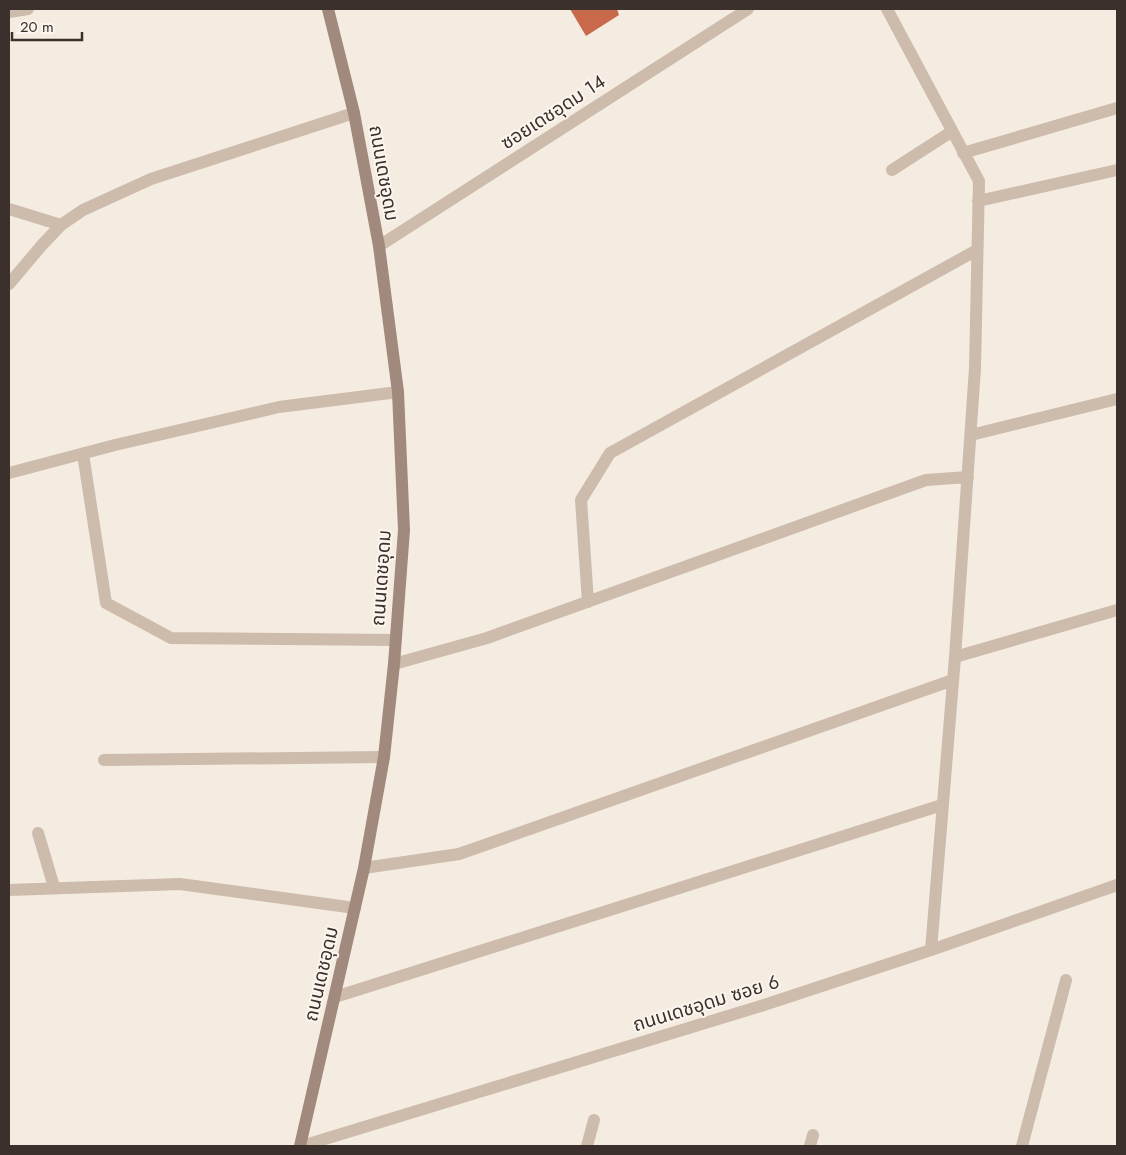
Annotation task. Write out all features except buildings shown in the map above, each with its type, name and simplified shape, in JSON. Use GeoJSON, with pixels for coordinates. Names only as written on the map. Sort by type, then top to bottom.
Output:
{"type":"FeatureCollection","features":[{"type":"Feature","properties":{"kind":"main road","name":"ถนนเดชอุดม"},"geometry":{"type":"LineString","coordinates":[[301,1146],[364,868],[384,757],[394,664],[404,530],[398,392],[378,246],[354,113],[328,9]]}},
{"type":"Feature","properties":{"kind":"street"},"geometry":{"type":"LineString","coordinates":[[9,12],[28,9]]}},
{"type":"Feature","properties":{"kind":"street","name":"ซอยเดชอุดม 14"},"geometry":{"type":"LineString","coordinates":[[378,246],[748,9]]}},
{"type":"Feature","properties":{"kind":"street"},"geometry":{"type":"LineString","coordinates":[[887,9],[962,153],[979,181],[975,368],[955,657],[930,950]]}},
{"type":"Feature","properties":{"kind":"street"},"geometry":{"type":"LineString","coordinates":[[962,153],[1117,108]]}},
{"type":"Feature","properties":{"kind":"street"},"geometry":{"type":"LineString","coordinates":[[9,284],[42,244],[61,225],[83,210],[152,179],[354,113]]}},
{"type":"Feature","properties":{"kind":"street"},"geometry":{"type":"LineString","coordinates":[[892,170],[952,132]]}},
{"type":"Feature","properties":{"kind":"street"},"geometry":{"type":"LineString","coordinates":[[978,201],[1117,170]]}},
{"type":"Feature","properties":{"kind":"street"},"geometry":{"type":"LineString","coordinates":[[9,210],[61,225]]}},
{"type":"Feature","properties":{"kind":"street"},"geometry":{"type":"LineString","coordinates":[[588,602],[581,500],[610,453],[977,250]]}},
{"type":"Feature","properties":{"kind":"street"},"geometry":{"type":"LineString","coordinates":[[9,473],[115,445],[280,407],[398,392]]}},
{"type":"Feature","properties":{"kind":"street"},"geometry":{"type":"LineString","coordinates":[[970,435],[1117,399]]}},
{"type":"Feature","properties":{"kind":"street"},"geometry":{"type":"LineString","coordinates":[[84,454],[106,603],[171,638],[396,640]]}},
{"type":"Feature","properties":{"kind":"street"},"geometry":{"type":"LineString","coordinates":[[394,664],[487,638],[926,480],[968,477]]}},
{"type":"Feature","properties":{"kind":"street"},"geometry":{"type":"LineString","coordinates":[[955,657],[1117,610]]}},
{"type":"Feature","properties":{"kind":"street"},"geometry":{"type":"LineString","coordinates":[[364,868],[459,854],[953,680]]}},
{"type":"Feature","properties":{"kind":"street"},"geometry":{"type":"LineString","coordinates":[[104,760],[384,757]]}},
{"type":"Feature","properties":{"kind":"street"},"geometry":{"type":"LineString","coordinates":[[335,997],[942,805]]}},
{"type":"Feature","properties":{"kind":"street"},"geometry":{"type":"LineString","coordinates":[[38,833],[54,887]]}},
{"type":"Feature","properties":{"kind":"street"},"geometry":{"type":"LineString","coordinates":[[9,890],[180,884],[355,908]]}},
{"type":"Feature","properties":{"kind":"street","name":"ถนนเดชอุดม ซอย 6"},"geometry":{"type":"LineString","coordinates":[[301,1146],[764,1005],[1117,885]]}},
{"type":"Feature","properties":{"kind":"street"},"geometry":{"type":"LineString","coordinates":[[1022,1146],[1066,980]]}},
{"type":"Feature","properties":{"kind":"street"},"geometry":{"type":"LineString","coordinates":[[587,1146],[594,1120]]}}]}
